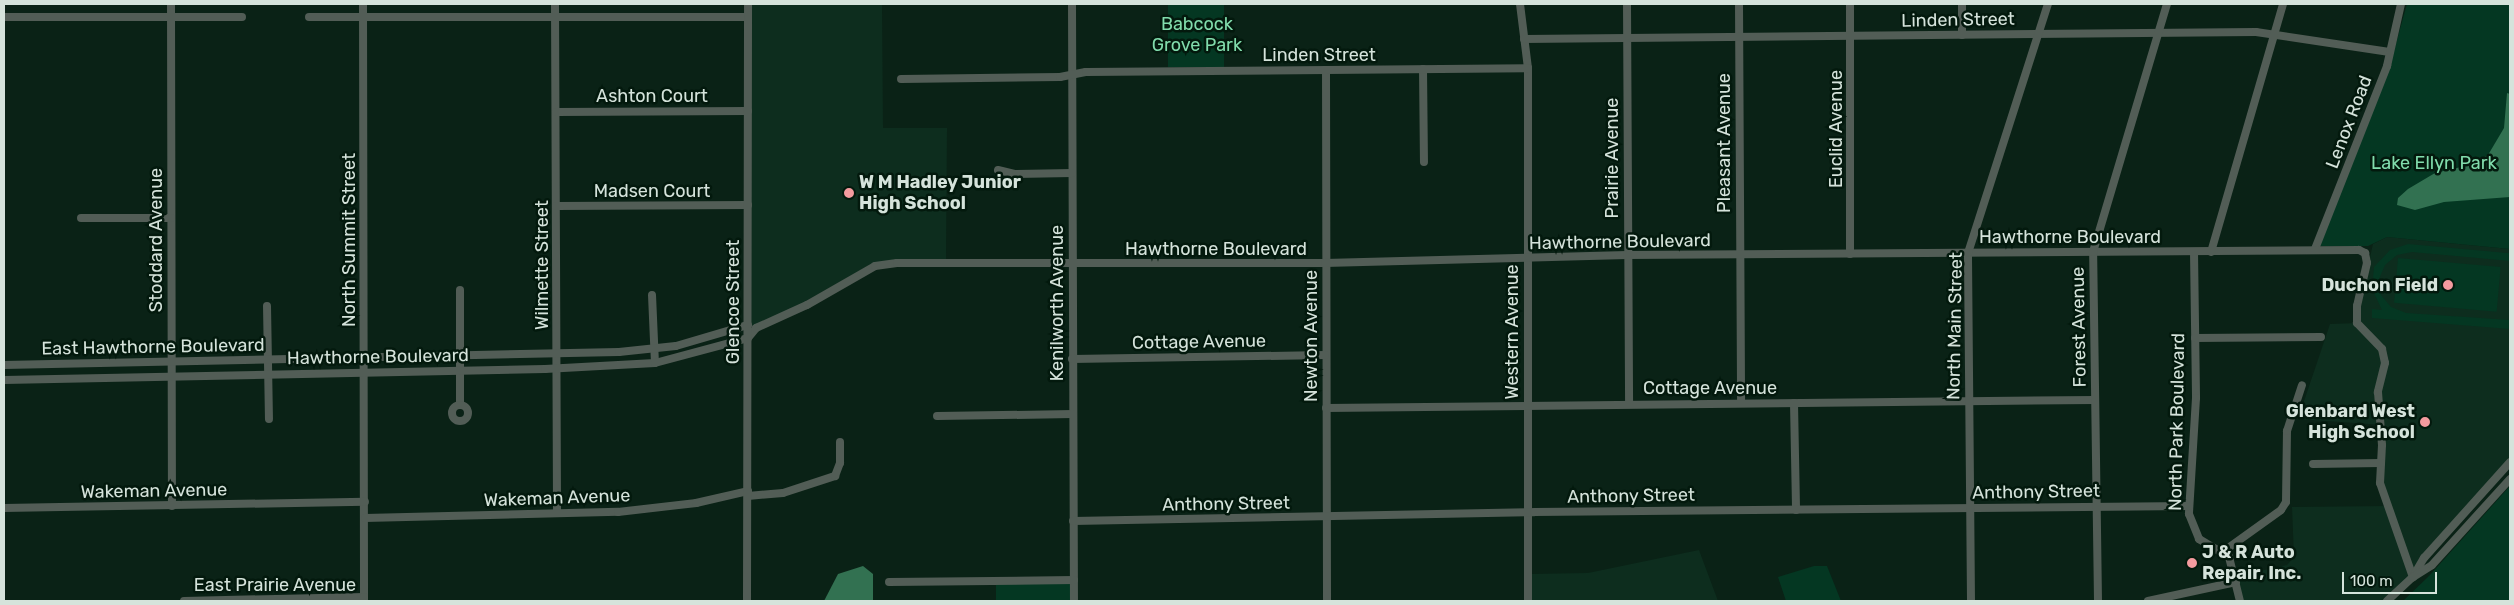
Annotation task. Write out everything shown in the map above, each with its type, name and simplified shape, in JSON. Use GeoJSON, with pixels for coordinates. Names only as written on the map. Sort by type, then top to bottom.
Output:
{"type":"FeatureCollection","features":[{"type":"Feature","properties":{"kind":"street","name":"Stoddard Avenue"},"geometry":{"type":"LineString","coordinates":[[170,4],[172,506]]}},
{"type":"Feature","properties":{"kind":"street","name":"North Summit Street"},"geometry":{"type":"LineString","coordinates":[[363,4],[364,599]]}},
{"type":"Feature","properties":{"kind":"street","name":"Wilmette Street"},"geometry":{"type":"LineString","coordinates":[[555,4],[558,354],[557,513]]}},
{"type":"Feature","properties":{"kind":"street","name":"Glencoe Street"},"geometry":{"type":"LineString","coordinates":[[747,601],[748,4]]}},
{"type":"Feature","properties":{"kind":"street","name":"Kenilworth Avenue"},"geometry":{"type":"LineString","coordinates":[[1072,4],[1074,601]]}},
{"type":"Feature","properties":{"kind":"street","name":"Western Avenue"},"geometry":{"type":"LineString","coordinates":[[1520,4],[1528,68],[1526,258],[1528,601]]}},
{"type":"Feature","properties":{"kind":"street","name":"Prairie Avenue"},"geometry":{"type":"LineString","coordinates":[[1627,4],[1629,403]]}},
{"type":"Feature","properties":{"kind":"street","name":"Pleasant Avenue"},"geometry":{"type":"LineString","coordinates":[[1739,4],[1741,403]]}},
{"type":"Feature","properties":{"kind":"street","name":"Euclid Avenue"},"geometry":{"type":"LineString","coordinates":[[1850,4],[1850,254]]}},
{"type":"Feature","properties":{"kind":"street"},"geometry":{"type":"LineString","coordinates":[[1962,4],[1962,35]]}},
{"type":"Feature","properties":{"kind":"street","name":"North Main Street"},"geometry":{"type":"LineString","coordinates":[[1971,601],[1968,253],[2048,4]]}},
{"type":"Feature","properties":{"kind":"street","name":"Forest Avenue"},"geometry":{"type":"LineString","coordinates":[[2098,601],[2093,252],[2167,4]]}},
{"type":"Feature","properties":{"kind":"street"},"geometry":{"type":"LineString","coordinates":[[2211,252],[2276,34],[2283,4]]}},
{"type":"Feature","properties":{"kind":"street","name":"Lenox Road"},"geometry":{"type":"LineString","coordinates":[[2315,250],[2390,52],[2401,4]]}},
{"type":"Feature","properties":{"kind":"street"},"geometry":{"type":"LineString","coordinates":[[309,17],[748,16]]}},
{"type":"Feature","properties":{"kind":"street"},"geometry":{"type":"LineString","coordinates":[[4,17],[242,17]]}},
{"type":"Feature","properties":{"kind":"street","name":"Linden Street"},"geometry":{"type":"LineString","coordinates":[[1524,39],[2158,33],[2276,34],[2390,52]]}},
{"type":"Feature","properties":{"kind":"street","name":"Linden Street"},"geometry":{"type":"LineString","coordinates":[[901,80],[1072,76],[1086,72],[1528,68]]}},
{"type":"Feature","properties":{"kind":"street"},"geometry":{"type":"LineString","coordinates":[[1423,69],[1424,162]]}},
{"type":"Feature","properties":{"kind":"street","name":"Newton Avenue"},"geometry":{"type":"LineString","coordinates":[[1326,70],[1327,601]]}},
{"type":"Feature","properties":{"kind":"street","name":"Ashton Court"},"geometry":{"type":"LineString","coordinates":[[556,112],[748,111]]}},
{"type":"Feature","properties":{"kind":"street"},"geometry":{"type":"LineString","coordinates":[[998,170],[1072,173]]}},
{"type":"Feature","properties":{"kind":"street","name":"Madsen Court"},"geometry":{"type":"LineString","coordinates":[[556,206],[748,205]]}},
{"type":"Feature","properties":{"kind":"street"},"geometry":{"type":"LineString","coordinates":[[81,218],[171,218]]}},
{"type":"Feature","properties":{"kind":"street","name":"Hawthorne Boulevard"},"geometry":{"type":"LineString","coordinates":[[4,380],[557,368],[655,363],[748,338],[756,328],[807,305],[875,266],[897,263],[1325,263],[1627,255],[2359,250],[2365,253],[2366,263],[2356,314],[2360,328],[2375,340],[2384,355],[2378,392],[2381,463]]}},
{"type":"Feature","properties":{"kind":"street","name":"North Park Boulevard"},"geometry":{"type":"LineString","coordinates":[[2194,252],[2196,398],[2189,506],[2194,533],[2224,551]]}},
{"type":"Feature","properties":{"kind":"street"},"geometry":{"type":"LineString","coordinates":[[460,290],[460,406]]}},
{"type":"Feature","properties":{"kind":"street"},"geometry":{"type":"LineString","coordinates":[[652,295],[655,363]]}},
{"type":"Feature","properties":{"kind":"street"},"geometry":{"type":"LineString","coordinates":[[267,306],[269,419]]}},
{"type":"Feature","properties":{"kind":"street","name":"East Hawthorne Boulevard"},"geometry":{"type":"LineString","coordinates":[[4,365],[558,354],[654,348],[704,339],[748,325]]}},
{"type":"Feature","properties":{"kind":"street"},"geometry":{"type":"LineString","coordinates":[[2195,338],[2321,337]]}},
{"type":"Feature","properties":{"kind":"street","name":"Cottage Avenue"},"geometry":{"type":"LineString","coordinates":[[1072,359],[1326,355]]}},
{"type":"Feature","properties":{"kind":"street"},"geometry":{"type":"LineString","coordinates":[[2240,601],[2229,557],[2224,551],[2281,510],[2286,502],[2287,431],[2302,385]]}},
{"type":"Feature","properties":{"kind":"street","name":"Cottage Avenue"},"geometry":{"type":"LineString","coordinates":[[1326,408],[1629,403],[2095,400]]}},
{"type":"Feature","properties":{"kind":"street"},"geometry":{"type":"LineString","coordinates":[[1794,403],[1796,510]]}},
{"type":"Feature","properties":{"kind":"street"},"geometry":{"type":"LineString","coordinates":[[938,416],[1073,414]]}},
{"type":"Feature","properties":{"kind":"street"},"geometry":{"type":"LineString","coordinates":[[748,491],[748,496],[784,493],[835,476],[840,462],[840,442]]}},
{"type":"Feature","properties":{"kind":"street"},"geometry":{"type":"LineString","coordinates":[[2413,576],[2424,558],[2510,462]]}},
{"type":"Feature","properties":{"kind":"street"},"geometry":{"type":"LineString","coordinates":[[2313,464],[2381,463],[2382,490],[2413,576]]}},
{"type":"Feature","properties":{"kind":"street"},"geometry":{"type":"LineString","coordinates":[[2387,601],[2413,576],[2432,565],[2510,479]]}},
{"type":"Feature","properties":{"kind":"street","name":"Wakeman Avenue"},"geometry":{"type":"LineString","coordinates":[[364,518],[557,513],[671,507],[748,491]]}},
{"type":"Feature","properties":{"kind":"street","name":"Wakeman Avenue"},"geometry":{"type":"LineString","coordinates":[[4,508],[364,502]]}},
{"type":"Feature","properties":{"kind":"street","name":"Anthony Street"},"geometry":{"type":"LineString","coordinates":[[1073,521],[2189,506]]}},
{"type":"Feature","properties":{"kind":"street"},"geometry":{"type":"LineString","coordinates":[[889,582],[1074,580]]}},
{"type":"Feature","properties":{"kind":"street"},"geometry":{"type":"LineString","coordinates":[[2148,601],[2236,582]]}},
{"type":"Feature","properties":{"kind":"street","name":"East Prairie Avenue"},"geometry":{"type":"LineString","coordinates":[[184,601],[364,599]]}},
{"type":"Feature","properties":{"kind":"shaded area","name":"W M Hadley Junior High School"},"geometry":{"type":"Polygon","coordinates":[[[751,4],[882,4],[883,128],[947,128],[946,259],[873,263],[787,312],[751,327],[751,4]]]}},
{"type":"Feature","properties":{"kind":"shaded area"},"geometry":{"type":"Polygon","coordinates":[[[2507,93],[2510,94],[2510,197],[2444,202],[2415,210],[2397,205],[2398,198],[2408,189],[2435,173],[2474,164],[2488,155],[2504,128],[2507,93]]]}},
{"type":"Feature","properties":{"kind":"shaded area","name":"Glenbard West High School"},"geometry":{"type":"Polygon","coordinates":[[[2387,237],[2510,249],[2510,462],[2410,576],[2383,601],[2242,601],[2237,576],[2287,565],[2294,557],[2292,507],[2389,506],[2383,489],[2383,425],[2298,419],[2330,324],[2358,323],[2357,315],[2373,244],[2387,237]]]}},
{"type":"Feature","properties":{"kind":"shaded area"},"geometry":{"type":"Polygon","coordinates":[[[1699,550],[1718,601],[1530,601],[1530,574],[1588,573],[1699,550]]]}},
{"type":"Feature","properties":{"kind":"shaded area"},"geometry":{"type":"Polygon","coordinates":[[[863,566],[873,574],[873,601],[824,601],[838,574],[863,566]]]}},
{"type":"Feature","properties":{"kind":"green space","name":"Babcock Grove Park"},"geometry":{"type":"Polygon","coordinates":[[[1168,4],[1224,4],[1224,67],[1168,67],[1168,4]]]}},
{"type":"Feature","properties":{"kind":"green space","name":"Lake Ellyn Park"},"geometry":{"type":"Polygon","coordinates":[[[2407,4],[2510,4],[2510,249],[2387,237],[2368,246],[2320,246],[2390,65],[2407,4]]]}},
{"type":"Feature","properties":{"kind":"green space"},"geometry":{"type":"Polygon","coordinates":[[[2408,244],[2510,253],[2510,261],[2412,252],[2397,255],[2385,265],[2379,279],[2381,295],[2391,307],[2406,313],[2510,320],[2510,329],[2372,318],[2372,309],[2382,310],[2372,289],[2374,267],[2390,250],[2408,244]]]}},
{"type":"Feature","properties":{"kind":"green space","name":"Duchon Field"},"geometry":{"type":"Polygon","coordinates":[[[2398,258],[2501,267],[2497,312],[2394,303],[2398,258]]]}},
{"type":"Feature","properties":{"kind":"green space"},"geometry":{"type":"Polygon","coordinates":[[[2510,486],[2510,601],[2403,601],[2430,575],[2510,486]]]}},
{"type":"Feature","properties":{"kind":"green space"},"geometry":{"type":"Polygon","coordinates":[[[1814,566],[1827,566],[1841,601],[1786,601],[1778,577],[1814,566]]]}},
{"type":"Feature","properties":{"kind":"green space"},"geometry":{"type":"Polygon","coordinates":[[[996,582],[1072,582],[1072,601],[996,601],[996,582]]]}},
{"type":"Feature","properties":{"kind":"place","name":"W M Hadley Junior High School"},"geometry":{"type":"Point","coordinates":[849,193]}},
{"type":"Feature","properties":{"kind":"place","name":"Duchon Field"},"geometry":{"type":"Point","coordinates":[2448,285]}},
{"type":"Feature","properties":{"kind":"place","name":"Glenbard West High School"},"geometry":{"type":"Point","coordinates":[2425,422]}},
{"type":"Feature","properties":{"kind":"place","name":"J & R Auto Repair, Inc."},"geometry":{"type":"Point","coordinates":[2192,563]}}]}
